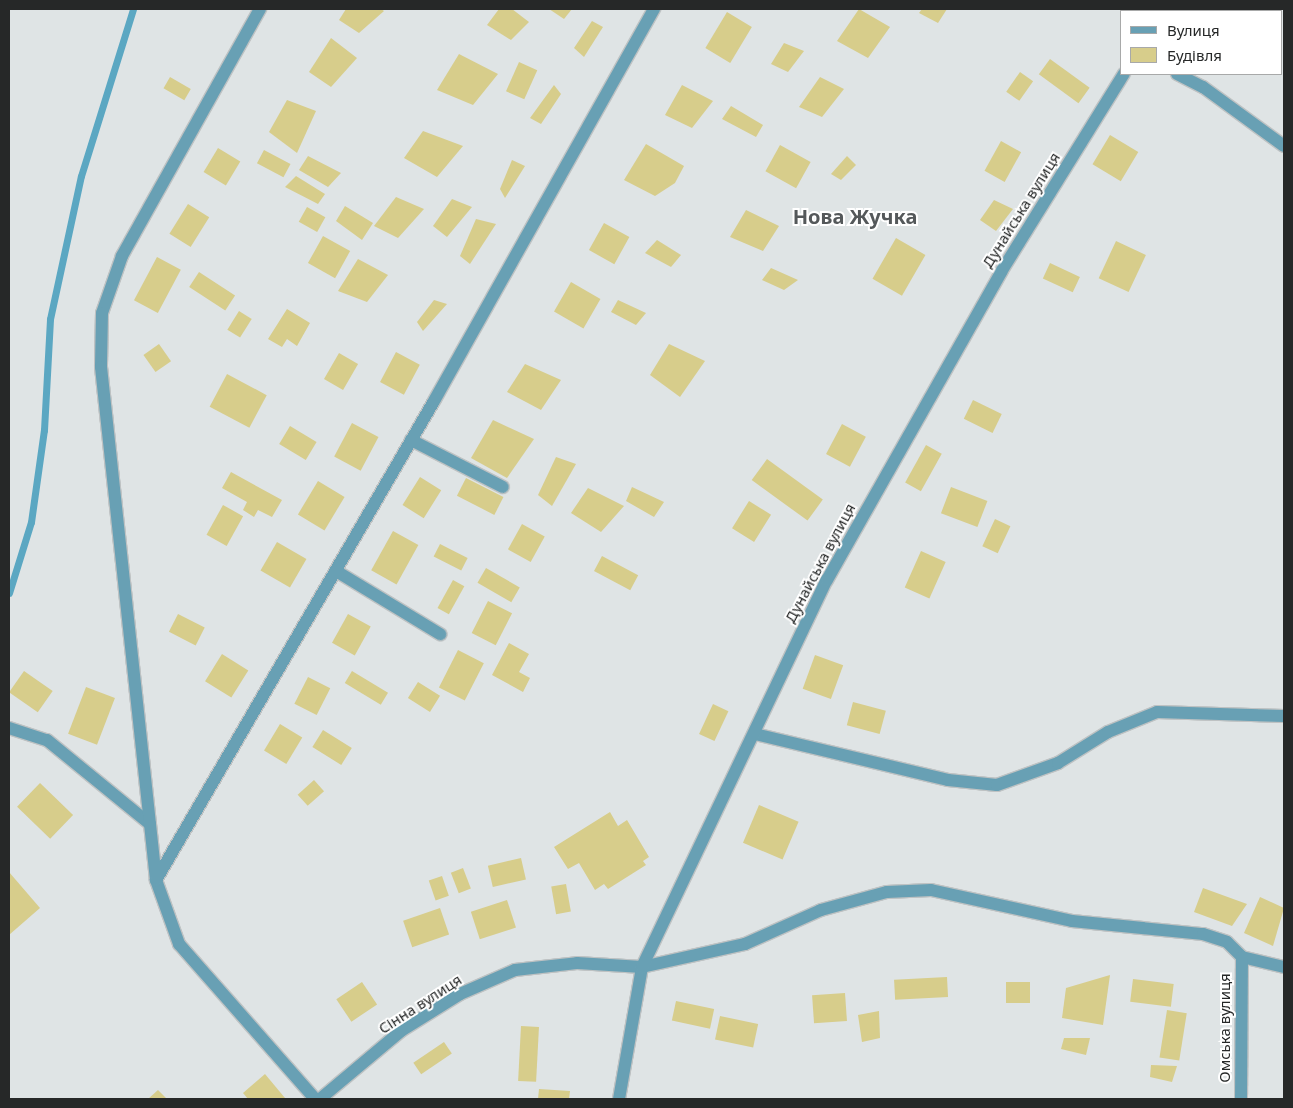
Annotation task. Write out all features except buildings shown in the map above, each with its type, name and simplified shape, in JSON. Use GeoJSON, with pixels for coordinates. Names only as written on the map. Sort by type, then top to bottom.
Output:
{"type":"FeatureCollection","features":[{"type":"Feature","properties":{"kind":"street"},"geometry":{"type":"LineString","coordinates":[[260,9],[122,256],[102,313],[101,367],[156,880],[179,944],[315,1099]]}},
{"type":"Feature","properties":{"kind":"street"},"geometry":{"type":"LineString","coordinates":[[156,880],[411,440],[654,9]]}},
{"type":"Feature","properties":{"kind":"street","name":"Дунайська вулиця"},"geometry":{"type":"LineString","coordinates":[[619,1099],[642,967],[827,580],[1001,272],[1123,75]]}},
{"type":"Feature","properties":{"kind":"street"},"geometry":{"type":"LineString","coordinates":[[1179,75],[1203,87],[1284,146]]}},
{"type":"Feature","properties":{"kind":"street"},"geometry":{"type":"LineString","coordinates":[[411,440],[503,487]]}},
{"type":"Feature","properties":{"kind":"street"},"geometry":{"type":"LineString","coordinates":[[336,571],[440,634]]}},
{"type":"Feature","properties":{"kind":"street"},"geometry":{"type":"LineString","coordinates":[[754,734],[948,780],[997,786],[1058,763],[1108,732],[1157,712],[1284,716]]}},
{"type":"Feature","properties":{"kind":"street"},"geometry":{"type":"LineString","coordinates":[[9,728],[47,740],[150,824]]}},
{"type":"Feature","properties":{"kind":"street","name":"Сінна вулиця"},"geometry":{"type":"LineString","coordinates":[[320,1099],[401,1031],[460,994],[515,970],[576,963],[642,967],[745,944],[821,910],[886,892],[931,890],[1072,921],[1203,934],[1227,942],[1242,957]]}},
{"type":"Feature","properties":{"kind":"street"},"geometry":{"type":"LineString","coordinates":[[1242,957],[1284,967]]}},
{"type":"Feature","properties":{"kind":"street","name":"Омська вулиця"},"geometry":{"type":"LineString","coordinates":[[1241,1099],[1242,957]]}},
{"type":"Feature","properties":{"kind":"waterway"},"geometry":{"type":"LineString","coordinates":[[9,593],[31,522],[44,430],[50,319],[81,176],[133,9]]}},
{"type":"Feature","properties":{"kind":"district","name":"Нова Жучка"},"geometry":{"type":"Point","coordinates":[855,216]}}]}
